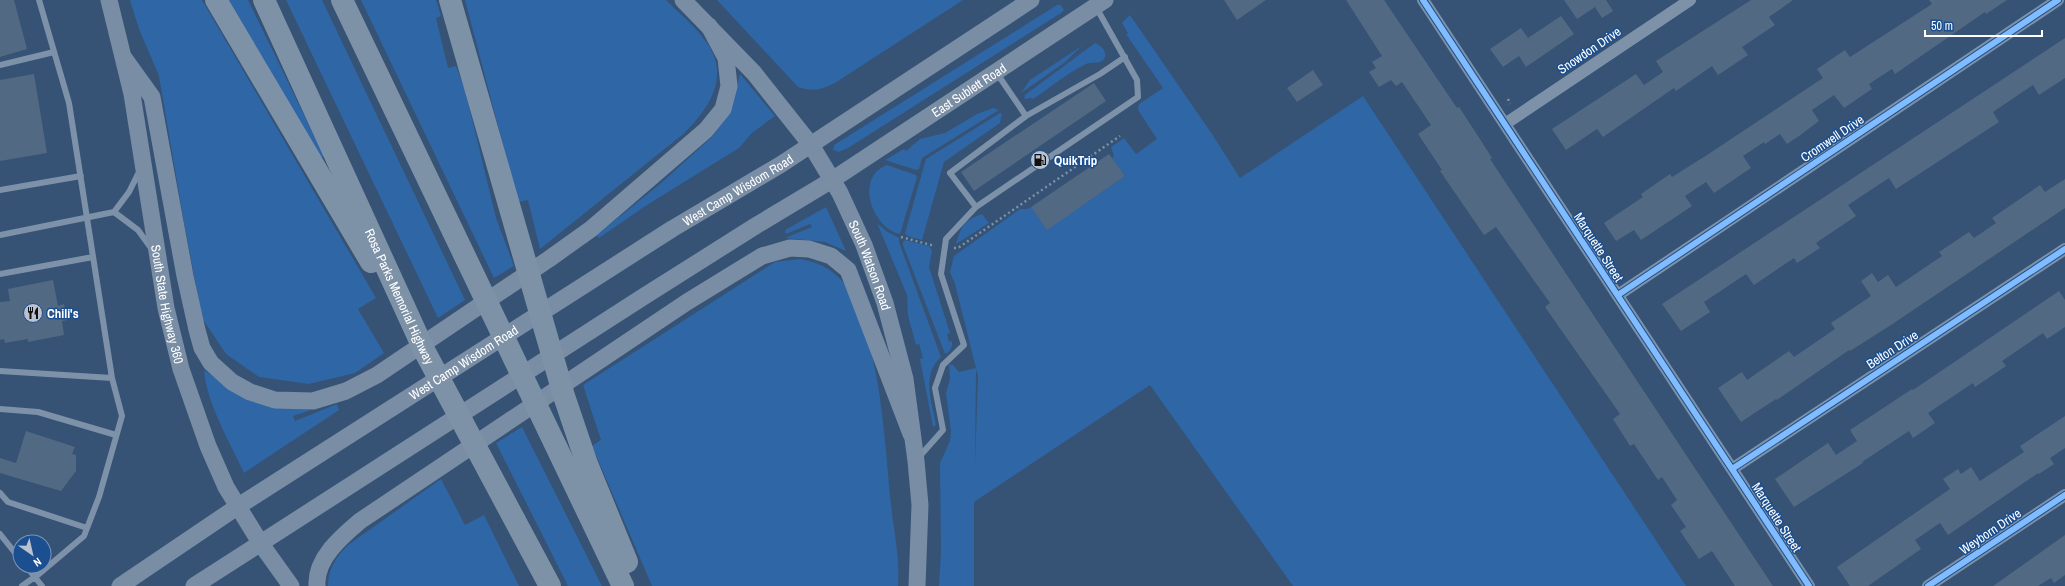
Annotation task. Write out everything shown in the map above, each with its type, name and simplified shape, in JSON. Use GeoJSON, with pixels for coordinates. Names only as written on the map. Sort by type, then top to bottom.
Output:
{"type":"FeatureCollection","features":[{"type":"Feature","properties":{"kind":"highway"},"geometry":{"type":"LineString","coordinates":[[216,0],[312,165],[425,352]]}},
{"type":"Feature","properties":{"kind":"highway","name":"Rosa Parks Memorial Highway"},"geometry":{"type":"LineString","coordinates":[[264,0],[425,352],[550,586]]}},
{"type":"Feature","properties":{"kind":"highway"},"geometry":{"type":"LineString","coordinates":[[342,0],[623,586]]}},
{"type":"Feature","properties":{"kind":"highway"},"geometry":{"type":"LineString","coordinates":[[450,0],[564,396],[587,464],[636,586]]}},
{"type":"Feature","properties":{"kind":"main road","name":"South State Highway 360"},"geometry":{"type":"LineString","coordinates":[[109,0],[124,58],[144,159],[166,308],[181,369],[208,446],[237,507],[290,586]]}},
{"type":"Feature","properties":{"kind":"main road","name":"South Watson Road"},"geometry":{"type":"LineString","coordinates":[[683,0],[754,73],[811,145],[832,180],[864,245],[885,303],[905,379],[911,434],[916,461],[920,505],[917,586]]}},
{"type":"Feature","properties":{"kind":"main road"},"geometry":{"type":"LineString","coordinates":[[811,145],[1031,0]]}},
{"type":"Feature","properties":{"kind":"main road","name":"East Sublett Road"},"geometry":{"type":"LineString","coordinates":[[832,180],[996,72],[1098,2]]}},
{"type":"Feature","properties":{"kind":"main road"},"geometry":{"type":"LineString","coordinates":[[124,58],[152,97],[185,276],[199,336],[211,364],[232,382],[250,392],[276,400],[313,401],[346,391],[376,375],[549,259],[591,229],[706,130],[722,109],[729,86],[726,58],[709,26]]}},
{"type":"Feature","properties":{"kind":"main road","name":"West Camp Wisdom Road"},"geometry":{"type":"LineString","coordinates":[[120,586],[237,507],[388,412],[672,229],[780,166],[811,145]]}},
{"type":"Feature","properties":{"kind":"main road"},"geometry":{"type":"LineString","coordinates":[[194,586],[750,229],[832,180]]}},
{"type":"Feature","properties":{"kind":"main road"},"geometry":{"type":"LineString","coordinates":[[317,586],[316,575],[332,548],[360,521],[687,302],[762,256],[790,248],[809,249],[831,256],[848,270],[911,434]]}},
{"type":"Feature","properties":{"kind":"street","name":"Marquette Street"},"geometry":{"type":"LineString","coordinates":[[1423,0],[1810,586]]}},
{"type":"Feature","properties":{"kind":"street","name":"Snowdon Drive"},"geometry":{"type":"LineString","coordinates":[[1504,124],[1690,0]]}},
{"type":"Feature","properties":{"kind":"street","name":"Cromwell Drive"},"geometry":{"type":"LineString","coordinates":[[1618,295],[2058,0]]}},
{"type":"Feature","properties":{"kind":"street","name":"Belton Drive"},"geometry":{"type":"LineString","coordinates":[[1732,468],[2065,248]]}},
{"type":"Feature","properties":{"kind":"street","name":"Weyborn Drive"},"geometry":{"type":"LineString","coordinates":[[1928,586],[2065,495]]}},
{"type":"Feature","properties":{"kind":"lane"},"geometry":{"type":"LineString","coordinates":[[22,586],[84,536],[99,497],[122,416],[112,378],[69,103],[39,0]]}},
{"type":"Feature","properties":{"kind":"lane"},"geometry":{"type":"LineString","coordinates":[[916,461],[943,430],[935,388],[943,364],[964,345],[941,274],[946,239],[976,207],[1138,97],[1137,80],[1098,2]]}},
{"type":"Feature","properties":{"kind":"lane"},"geometry":{"type":"LineString","coordinates":[[0,65],[54,52]]}},
{"type":"Feature","properties":{"kind":"lane"},"geometry":{"type":"LineString","coordinates":[[976,207],[950,173],[1026,116],[1100,74],[1125,56]]}},
{"type":"Feature","properties":{"kind":"lane"},"geometry":{"type":"LineString","coordinates":[[996,72],[1026,116]]}},
{"type":"Feature","properties":{"kind":"lane"},"geometry":{"type":"LineString","coordinates":[[0,235],[114,212],[134,183],[144,159]]}},
{"type":"Feature","properties":{"kind":"lane"},"geometry":{"type":"LineString","coordinates":[[0,190],[81,176]]}},
{"type":"Feature","properties":{"kind":"lane"},"geometry":{"type":"LineString","coordinates":[[114,212],[138,230],[159,259]]}},
{"type":"Feature","properties":{"kind":"lane"},"geometry":{"type":"LineString","coordinates":[[0,274],[93,257]]}},
{"type":"Feature","properties":{"kind":"lane"},"geometry":{"type":"LineString","coordinates":[[0,371],[112,378]]}},
{"type":"Feature","properties":{"kind":"lane"},"geometry":{"type":"LineString","coordinates":[[0,409],[38,412],[116,435]]}},
{"type":"Feature","properties":{"kind":"lane"},"geometry":{"type":"LineString","coordinates":[[0,493],[8,502],[88,528]]}},
{"type":"Feature","properties":{"kind":"lane"},"geometry":{"type":"LineString","coordinates":[[0,534],[12,549]]}},
{"type":"Feature","properties":{"kind":"lane"},"geometry":{"type":"LineString","coordinates":[[33,574],[42,586]]}},
{"type":"Feature","properties":{"kind":"path"},"geometry":{"type":"LineString","coordinates":[[958,248],[1120,136]]}},
{"type":"Feature","properties":{"kind":"path"},"geometry":{"type":"LineString","coordinates":[[901,237],[932,246]]}},
{"type":"Feature","properties":{"kind":"shaded area"},"geometry":{"type":"Polygon","coordinates":[[[130,0],[202,0],[376,298],[358,309],[384,353],[355,373],[309,384],[259,377],[226,354],[202,318],[159,76],[139,29],[130,0]]]}},
{"type":"Feature","properties":{"kind":"shaded area"},"geometry":{"type":"Polygon","coordinates":[[[228,0],[248,0],[324,156],[318,159],[228,0]]]}},
{"type":"Feature","properties":{"kind":"shaded area"},"geometry":{"type":"Polygon","coordinates":[[[286,0],[322,0],[465,300],[438,318],[286,0]]]}},
{"type":"Feature","properties":{"kind":"shaded area"},"geometry":{"type":"Polygon","coordinates":[[[361,0],[436,0],[441,16],[436,18],[448,68],[456,66],[465,90],[496,218],[514,266],[494,278],[361,0]]]}},
{"type":"Feature","properties":{"kind":"shaded area"},"geometry":{"type":"Polygon","coordinates":[[[465,0],[666,0],[698,32],[707,43],[714,56],[717,68],[713,93],[708,104],[692,126],[540,249],[528,200],[518,202],[465,0]]]}},
{"type":"Feature","properties":{"kind":"shaded area"},"geometry":{"type":"Polygon","coordinates":[[[717,0],[963,0],[835,83],[821,89],[813,90],[798,87],[717,0]]]}},
{"type":"Feature","properties":{"kind":"shaded area"},"geometry":{"type":"Polygon","coordinates":[[[1057,5],[1061,5],[1064,10],[1061,13],[848,148],[839,152],[833,150],[834,145],[1057,5]]]}},
{"type":"Feature","properties":{"kind":"shaded area"},"geometry":{"type":"Polygon","coordinates":[[[1130,15],[1212,134],[1240,178],[1363,96],[1686,586],[1293,586],[1150,385],[974,502],[974,586],[939,586],[941,551],[940,463],[950,441],[951,431],[946,393],[950,379],[949,364],[953,365],[959,372],[976,368],[955,284],[950,272],[954,256],[1020,209],[1027,209],[1031,207],[1047,229],[1125,176],[1112,158],[1114,156],[1111,147],[1124,138],[1136,154],[1157,139],[1138,110],[1139,104],[1163,88],[1126,34],[1128,33],[1122,23],[1130,15]],[[976,371],[975,464],[978,377],[976,371]]]}},
{"type":"Feature","properties":{"kind":"shaded area"},"geometry":{"type":"Polygon","coordinates":[[[1095,43],[1104,50],[1105,57],[1103,60],[1086,64],[1065,76],[1033,99],[1024,99],[1025,95],[1095,43]]]}},
{"type":"Feature","properties":{"kind":"shaded area"},"geometry":{"type":"Polygon","coordinates":[[[1083,45],[1064,63],[1021,93],[1030,80],[1083,45]]]}},
{"type":"Feature","properties":{"kind":"shaded area"},"geometry":{"type":"Polygon","coordinates":[[[740,74],[775,116],[752,133],[739,148],[647,205],[599,238],[597,235],[660,184],[712,137],[729,114],[740,74]]]}},
{"type":"Feature","properties":{"kind":"shaded area"},"geometry":{"type":"Polygon","coordinates":[[[993,108],[999,110],[922,158],[919,169],[916,170],[885,160],[904,149],[906,151],[920,139],[945,133],[977,114],[993,108]]]}},
{"type":"Feature","properties":{"kind":"shaded area"},"geometry":{"type":"Polygon","coordinates":[[[1000,113],[1002,114],[1000,123],[944,162],[922,240],[907,236],[905,233],[926,159],[1000,113]]]}},
{"type":"Feature","properties":{"kind":"shaded area"},"geometry":{"type":"Polygon","coordinates":[[[887,165],[916,175],[917,177],[900,234],[890,230],[882,222],[875,213],[871,202],[869,191],[871,180],[877,171],[887,165]]]}},
{"type":"Feature","properties":{"kind":"shaded area"},"geometry":{"type":"Polygon","coordinates":[[[826,207],[846,251],[825,242],[785,238],[812,227],[810,224],[786,234],[785,230],[826,207]]]}},
{"type":"Feature","properties":{"kind":"shaded area"},"geometry":{"type":"Polygon","coordinates":[[[982,214],[989,223],[956,244],[964,225],[971,219],[982,214]]]}},
{"type":"Feature","properties":{"kind":"shaded area"},"geometry":{"type":"Polygon","coordinates":[[[877,223],[886,231],[899,238],[899,242],[941,357],[931,372],[930,380],[931,398],[936,425],[933,427],[920,359],[923,358],[919,344],[916,345],[908,316],[907,295],[877,223]]]}},
{"type":"Feature","properties":{"kind":"shaded area"},"geometry":{"type":"Polygon","coordinates":[[[905,240],[929,246],[932,251],[929,267],[950,333],[947,334],[949,342],[952,341],[951,349],[945,354],[903,245],[905,240]]]}},
{"type":"Feature","properties":{"kind":"shaded area"},"geometry":{"type":"Polygon","coordinates":[[[800,259],[808,260],[822,266],[841,279],[856,301],[868,340],[874,363],[882,410],[897,555],[898,586],[652,586],[592,446],[601,440],[583,385],[775,262],[800,259]]]}},
{"type":"Feature","properties":{"kind":"shaded area"},"geometry":{"type":"Polygon","coordinates":[[[204,370],[244,398],[311,410],[293,416],[295,421],[337,404],[339,410],[244,473],[214,409],[209,395],[204,370]]]}},
{"type":"Feature","properties":{"kind":"shaded area"},"geometry":{"type":"Polygon","coordinates":[[[522,427],[602,586],[568,586],[496,443],[522,427]]]}},
{"type":"Feature","properties":{"kind":"shaded area"},"geometry":{"type":"Polygon","coordinates":[[[441,479],[465,525],[484,515],[519,586],[328,586],[331,569],[340,554],[348,545],[441,479]]]}},
{"type":"Feature","properties":{"kind":"building"},"geometry":{"type":"Polygon","coordinates":[[[0,0],[14,0],[27,49],[0,57],[0,0]]]}},
{"type":"Feature","properties":{"kind":"building"},"geometry":{"type":"Polygon","coordinates":[[[1224,0],[1266,0],[1237,20],[1224,0]]]}},
{"type":"Feature","properties":{"kind":"building"},"geometry":{"type":"Polygon","coordinates":[[[1346,0],[1384,0],[1457,108],[1459,107],[1492,158],[1490,159],[1773,586],[1735,586],[1712,551],[1699,559],[1680,531],[1686,527],[1671,505],[1677,500],[1662,477],[1658,480],[1634,444],[1630,446],[1613,419],[1620,414],[1545,307],[1550,303],[1496,227],[1484,235],[1440,171],[1442,170],[1418,134],[1431,125],[1402,82],[1396,86],[1391,80],[1379,87],[1369,72],[1376,68],[1372,62],[1382,56],[1346,0]]]}},
{"type":"Feature","properties":{"kind":"building"},"geometry":{"type":"Polygon","coordinates":[[[1564,0],[1606,0],[1613,11],[1602,18],[1595,7],[1577,19],[1564,0]]]}},
{"type":"Feature","properties":{"kind":"building"},"geometry":{"type":"Polygon","coordinates":[[[1751,0],[1793,0],[1769,17],[1775,25],[1742,47],[1748,55],[1718,75],[1712,66],[1676,91],[1674,88],[1603,137],[1597,129],[1566,150],[1552,129],[1636,74],[1644,85],[1663,72],[1656,61],[1751,0]]]}},
{"type":"Feature","properties":{"kind":"building"},"geometry":{"type":"Polygon","coordinates":[[[1929,0],[2007,0],[1986,14],[1985,12],[1895,74],[1892,69],[1869,84],[1872,89],[1844,108],[1834,95],[1812,110],[1819,121],[1787,144],[1780,134],[1765,144],[1764,142],[1743,156],[1751,168],[1714,193],[1706,182],[1685,196],[1692,206],[1641,240],[1634,230],[1616,241],[1604,223],[1643,197],[1641,194],[1670,174],[1672,177],[1707,155],[1823,78],[1817,69],[1845,50],[1850,57],[1932,4],[1929,0]]]}},
{"type":"Feature","properties":{"kind":"building"},"geometry":{"type":"Polygon","coordinates":[[[1561,16],[1574,34],[1526,67],[1519,56],[1503,67],[1490,49],[1521,28],[1528,38],[1561,16]]]}},
{"type":"Feature","properties":{"kind":"building"},"geometry":{"type":"Polygon","coordinates":[[[2065,38],[2065,78],[2039,95],[2033,85],[1993,112],[1999,122],[1896,189],[1889,178],[1848,205],[1856,216],[1816,243],[1820,248],[1797,263],[1794,258],[1754,285],[1746,274],[1704,302],[1710,312],[1681,331],[1662,304],[2065,38]]]}},
{"type":"Feature","properties":{"kind":"building"},"geometry":{"type":"Polygon","coordinates":[[[1313,70],[1323,85],[1297,102],[1287,88],[1313,70]]]}},
{"type":"Feature","properties":{"kind":"building"},"geometry":{"type":"Polygon","coordinates":[[[34,74],[47,153],[0,161],[0,80],[34,74]]]}},
{"type":"Feature","properties":{"kind":"building"},"geometry":{"type":"Polygon","coordinates":[[[1094,83],[1106,101],[974,191],[961,172],[1094,83]]]}},
{"type":"Feature","properties":{"kind":"building"},"geometry":{"type":"Polygon","coordinates":[[[1109,154],[1125,176],[1047,230],[1031,207],[1109,154]]]}},
{"type":"Feature","properties":{"kind":"building"},"geometry":{"type":"Polygon","coordinates":[[[2065,179],[2065,208],[1891,325],[1850,351],[1849,350],[1777,400],[1776,399],[1741,422],[1718,388],[1742,372],[1747,380],[1789,351],[1794,357],[1835,329],[1831,323],[1871,296],[1861,281],[1872,273],[1878,282],[1888,275],[1896,287],[1942,256],[1939,252],[1969,232],[1974,238],[1996,223],[1992,218],[2040,185],[2045,192],[2065,179]]]}},
{"type":"Feature","properties":{"kind":"building","name":"Chili's"},"geometry":{"type":"Polygon","coordinates":[[[53,280],[58,306],[64,304],[67,320],[62,321],[64,335],[28,342],[28,339],[5,343],[4,339],[0,340],[0,302],[10,301],[8,289],[53,280]]]}},
{"type":"Feature","properties":{"kind":"building"},"geometry":{"type":"Polygon","coordinates":[[[2059,291],[2065,300],[2065,327],[2047,339],[2043,333],[2002,361],[2006,366],[1975,387],[1973,383],[1928,413],[1935,423],[1913,438],[1909,431],[1862,462],[1863,463],[1794,507],[1775,479],[1828,443],[1836,455],[1857,441],[1850,430],[1912,389],[1913,390],[2059,291]]]}},
{"type":"Feature","properties":{"kind":"building"},"geometry":{"type":"Polygon","coordinates":[[[2065,416],[2065,448],[2050,458],[2054,464],[2039,474],[2038,473],[1948,535],[1940,523],[1915,540],[1921,549],[1868,586],[1850,586],[1837,567],[1950,489],[1943,479],[1958,469],[1961,474],[1971,467],[1980,481],[2024,452],[2020,446],[2065,416]]]}},
{"type":"Feature","properties":{"kind":"building"},"geometry":{"type":"Polygon","coordinates":[[[26,431],[75,447],[72,454],[76,455],[76,471],[61,491],[0,473],[0,458],[16,463],[26,431]]]}},
{"type":"Feature","properties":{"kind":"building"},"geometry":{"type":"Polygon","coordinates":[[[2065,535],[2065,575],[2054,583],[2051,578],[2038,586],[1993,586],[2065,535]]]}},
{"type":"Feature","properties":{"kind":"cycle path"},"geometry":{"type":"LineString","coordinates":[[1423,0],[1809,586]]}},
{"type":"Feature","properties":{"kind":"cycle path"},"geometry":{"type":"LineString","coordinates":[[1618,295],[2058,0]]}},
{"type":"Feature","properties":{"kind":"cycle path"},"geometry":{"type":"LineString","coordinates":[[1732,469],[2065,249]]}},
{"type":"Feature","properties":{"kind":"cycle path"},"geometry":{"type":"LineString","coordinates":[[1928,586],[2065,495]]}},
{"type":"Feature","properties":{"kind":"place","name":"QuikTrip"},"geometry":{"type":"Point","coordinates":[1040,160]}},
{"type":"Feature","properties":{"kind":"place","name":"Chili's"},"geometry":{"type":"Point","coordinates":[33,313]}}]}
